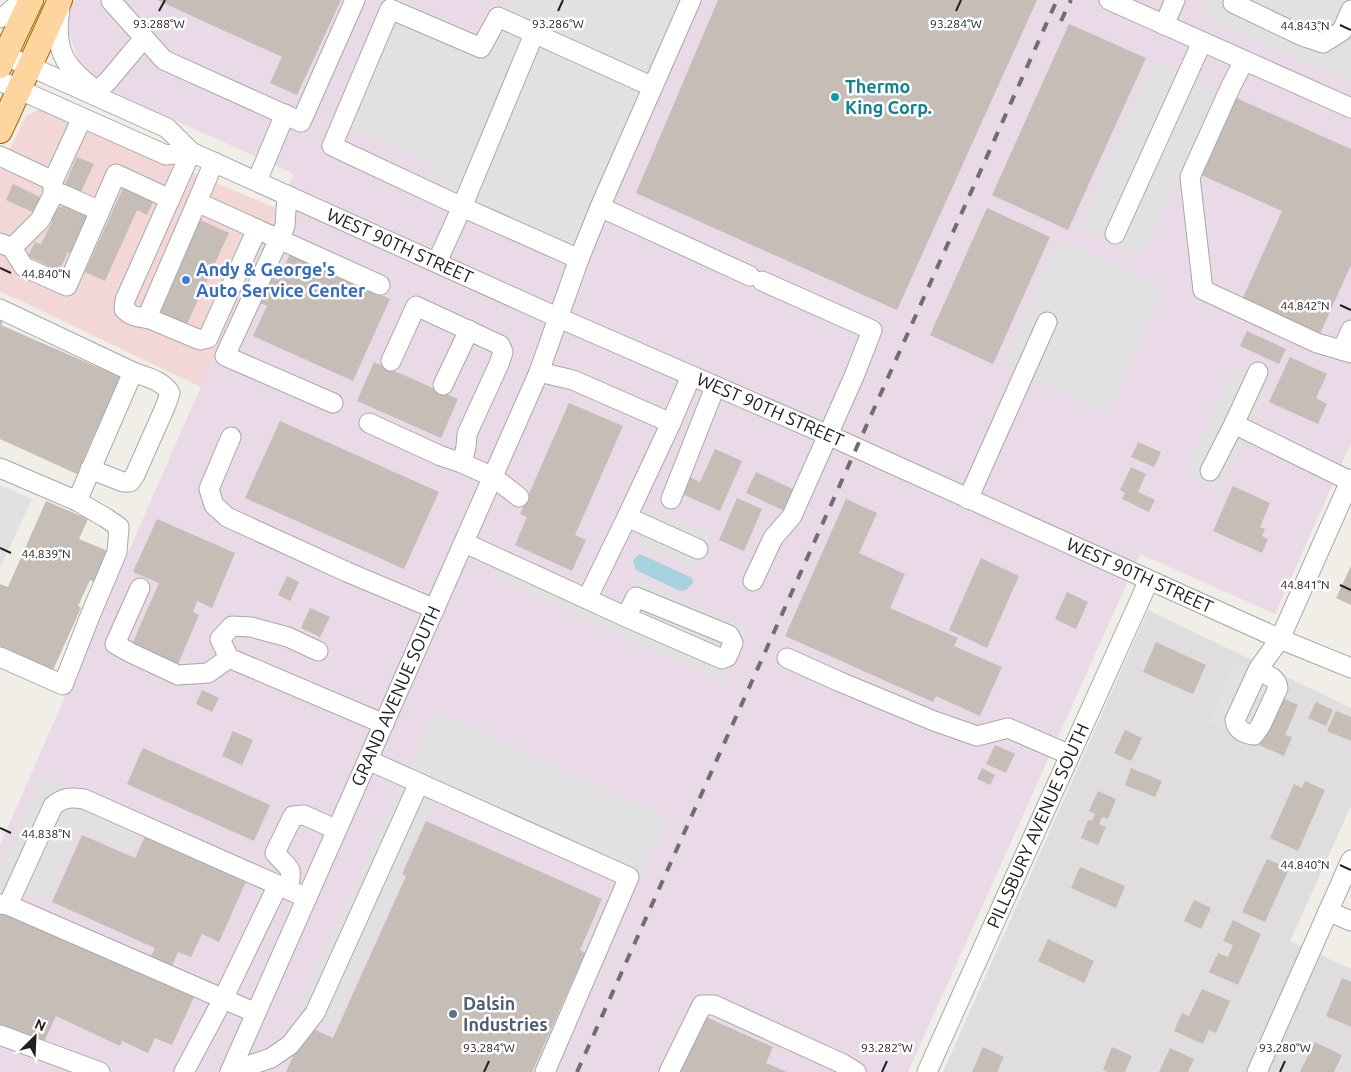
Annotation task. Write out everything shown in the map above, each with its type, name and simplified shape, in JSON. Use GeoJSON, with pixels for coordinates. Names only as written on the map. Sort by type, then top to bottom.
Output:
{"type":"FeatureCollection","features":[{"type":"Feature","properties":{"kind":"main road"},"geometry":{"type":"LineString","coordinates":[[2,58],[30,0]]}},
{"type":"Feature","properties":{"kind":"main road"},"geometry":{"type":"LineString","coordinates":[[0,131],[10,85],[29,66],[60,0]]}},
{"type":"Feature","properties":{"kind":"street"},"geometry":{"type":"LineString","coordinates":[[0,18],[23,0]]}},
{"type":"Feature","properties":{"kind":"street"},"geometry":{"type":"LineString","coordinates":[[60,0],[58,20],[62,53],[68,64],[101,96],[108,81],[144,38]]}},
{"type":"Feature","properties":{"kind":"street"},"geometry":{"type":"LineString","coordinates":[[106,0],[164,60],[301,122],[356,0]]}},
{"type":"Feature","properties":{"kind":"street","name":"GRAND AVENUE SOUTH"},"geometry":{"type":"LineString","coordinates":[[230,1072],[539,372],[579,259],[600,207],[691,0]]}},
{"type":"Feature","properties":{"kind":"street"},"geometry":{"type":"LineString","coordinates":[[1109,0],[1351,108]]}},
{"type":"Feature","properties":{"kind":"street"},"geometry":{"type":"LineString","coordinates":[[1164,25],[1175,0]]}},
{"type":"Feature","properties":{"kind":"street"},"geometry":{"type":"LineString","coordinates":[[1231,1],[1302,36],[1323,43],[1342,31],[1351,10]]}},
{"type":"Feature","properties":{"kind":"street"},"geometry":{"type":"LineString","coordinates":[[579,259],[332,146],[390,10],[481,48],[498,17],[653,87]]}},
{"type":"Feature","properties":{"kind":"street"},"geometry":{"type":"LineString","coordinates":[[437,262],[534,34]]}},
{"type":"Feature","properties":{"kind":"street"},"geometry":{"type":"LineString","coordinates":[[1114,234],[1202,42]]}},
{"type":"Feature","properties":{"kind":"street","name":"WEST 90TH STREET"},"geometry":{"type":"LineString","coordinates":[[2,58],[29,66],[101,96],[167,128],[191,152],[257,182],[1280,639],[1351,668]]}},
{"type":"Feature","properties":{"kind":"street"},"geometry":{"type":"LineString","coordinates":[[1244,60],[1190,176],[1203,290],[1317,343],[1346,352],[1351,330]]}},
{"type":"Feature","properties":{"kind":"street"},"geometry":{"type":"LineString","coordinates":[[10,85],[166,156],[191,152]]}},
{"type":"Feature","properties":{"kind":"street"},"geometry":{"type":"LineString","coordinates":[[257,182],[285,114]]}},
{"type":"Feature","properties":{"kind":"street"},"geometry":{"type":"LineString","coordinates":[[82,118],[40,220],[6,245],[24,267],[67,286],[116,174],[170,199]]}},
{"type":"Feature","properties":{"kind":"street"},"geometry":{"type":"LineString","coordinates":[[191,152],[125,300],[124,309],[128,314],[150,319],[200,340],[208,338],[257,229]]}},
{"type":"Feature","properties":{"kind":"street"},"geometry":{"type":"LineString","coordinates":[[0,156],[62,194],[100,211]]}},
{"type":"Feature","properties":{"kind":"street"},"geometry":{"type":"LineString","coordinates":[[150,319],[149,313],[214,162]]}},
{"type":"Feature","properties":{"kind":"street"},"geometry":{"type":"LineString","coordinates":[[287,195],[285,226],[225,356],[333,404]]}},
{"type":"Feature","properties":{"kind":"street"},"geometry":{"type":"LineString","coordinates":[[197,202],[380,285]]}},
{"type":"Feature","properties":{"kind":"street"},"geometry":{"type":"LineString","coordinates":[[600,207],[872,330],[855,374],[792,516],[773,538],[753,581]]}},
{"type":"Feature","properties":{"kind":"street"},"geometry":{"type":"LineString","coordinates":[[391,360],[416,306],[500,345],[502,352],[499,364],[467,434],[462,463]]}},
{"type":"Feature","properties":{"kind":"street"},"geometry":{"type":"LineString","coordinates":[[0,309],[133,372],[157,380],[167,387],[170,393],[166,405],[135,475],[130,482],[123,482],[90,469]]}},
{"type":"Feature","properties":{"kind":"street"},"geometry":{"type":"LineString","coordinates":[[968,499],[1047,322]]}},
{"type":"Feature","properties":{"kind":"street"},"geometry":{"type":"LineString","coordinates":[[443,385],[469,330]]}},
{"type":"Feature","properties":{"kind":"street"},"geometry":{"type":"LineString","coordinates":[[77,501],[133,372]]}},
{"type":"Feature","properties":{"kind":"street"},"geometry":{"type":"LineString","coordinates":[[539,372],[573,380],[671,423]]}},
{"type":"Feature","properties":{"kind":"street"},"geometry":{"type":"LineString","coordinates":[[1210,471],[1258,372]]}},
{"type":"Feature","properties":{"kind":"street"},"geometry":{"type":"LineString","coordinates":[[587,599],[671,423],[691,376]]}},
{"type":"Feature","properties":{"kind":"street"},"geometry":{"type":"LineString","coordinates":[[671,499],[716,387]]}},
{"type":"Feature","properties":{"kind":"street"},"geometry":{"type":"LineString","coordinates":[[369,423],[441,456],[493,476],[519,497]]}},
{"type":"Feature","properties":{"kind":"street"},"geometry":{"type":"LineString","coordinates":[[1234,424],[1351,480],[1280,639],[1258,671]]}},
{"type":"Feature","properties":{"kind":"street"},"geometry":{"type":"LineString","coordinates":[[231,437],[209,490],[214,505],[227,517],[347,572],[435,609]]}},
{"type":"Feature","properties":{"kind":"street"},"geometry":{"type":"LineString","coordinates":[[0,468],[77,501],[119,527],[117,552],[63,685],[0,657]]}},
{"type":"Feature","properties":{"kind":"street"},"geometry":{"type":"LineString","coordinates":[[627,517],[698,549]]}},
{"type":"Feature","properties":{"kind":"street"},"geometry":{"type":"LineString","coordinates":[[465,543],[626,617],[722,660],[727,657],[733,643],[729,635],[636,596],[626,617]]}},
{"type":"Feature","properties":{"kind":"street","name":"PILLSBURY AVENUE SOUTH"},"geometry":{"type":"LineString","coordinates":[[927,1072],[1148,580]]}},
{"type":"Feature","properties":{"kind":"street"},"geometry":{"type":"LineString","coordinates":[[140,588],[115,644],[178,675],[208,673],[229,658]]}},
{"type":"Feature","properties":{"kind":"street"},"geometry":{"type":"LineString","coordinates":[[318,651],[288,637],[250,627],[232,626],[220,639],[229,658],[384,724]]}},
{"type":"Feature","properties":{"kind":"street"},"geometry":{"type":"LineString","coordinates":[[787,658],[934,721],[977,736],[1008,728],[1070,755]]}},
{"type":"Feature","properties":{"kind":"street"},"geometry":{"type":"LineString","coordinates":[[368,760],[629,878],[544,1072]]}},
{"type":"Feature","properties":{"kind":"street"},"geometry":{"type":"LineString","coordinates":[[230,1072],[272,1058],[290,1044],[315,1013],[419,783]]}},
{"type":"Feature","properties":{"kind":"street"},"geometry":{"type":"LineString","coordinates":[[256,1013],[4,904],[53,806],[60,800],[72,797],[84,799],[307,898]]}},
{"type":"Feature","properties":{"kind":"street"},"geometry":{"type":"LineString","coordinates":[[184,1072],[283,887],[292,874],[289,866],[275,854],[293,816],[304,816],[337,830]]}},
{"type":"Feature","properties":{"kind":"street"},"geometry":{"type":"LineString","coordinates":[[1257,1072],[1351,860]]}},
{"type":"Feature","properties":{"kind":"street"},"geometry":{"type":"LineString","coordinates":[[1328,911],[1351,921]]}},
{"type":"Feature","properties":{"kind":"street"},"geometry":{"type":"LineString","coordinates":[[669,1072],[702,1005],[714,1005],[843,1064],[856,1072]]}},
{"type":"Feature","properties":{"kind":"street"},"geometry":{"type":"LineString","coordinates":[[0,1035],[53,1064],[100,1072]]}},
{"type":"Feature","properties":{"kind":"shaded area"},"geometry":{"type":"Polygon","coordinates":[[[72,0],[1351,0],[1351,443],[1275,614],[1140,554],[908,1072],[0,1072],[0,845],[294,174],[110,91],[78,61],[66,22],[72,0]]]}},
{"type":"Feature","properties":{"kind":"shaded area"},"geometry":{"type":"Polygon","coordinates":[[[385,0],[404,0],[489,40],[507,0],[686,0],[578,247],[448,189],[420,156],[332,123],[385,0]]]}},
{"type":"Feature","properties":{"kind":"shaded area"},"geometry":{"type":"Polygon","coordinates":[[[1206,0],[1351,0],[1351,84],[1199,15],[1206,0]]]}},
{"type":"Feature","properties":{"kind":"shaded area"},"geometry":{"type":"Polygon","coordinates":[[[1152,61],[1216,89],[1142,256],[1078,228],[1152,61]]]}},
{"type":"Feature","properties":{"kind":"shaded area"},"geometry":{"type":"Polygon","coordinates":[[[37,110],[48,111],[278,209],[201,387],[0,291],[0,170],[26,116],[37,110]]]}},
{"type":"Feature","properties":{"kind":"shaded area"},"geometry":{"type":"Polygon","coordinates":[[[1059,239],[1165,288],[1108,413],[1002,364],[1059,239]]]}},
{"type":"Feature","properties":{"kind":"shaded area"},"geometry":{"type":"Polygon","coordinates":[[[1234,367],[1270,384],[1251,424],[1325,478],[1244,440],[1220,491],[1184,474],[1234,367]]]}},
{"type":"Feature","properties":{"kind":"shaded area"},"geometry":{"type":"Polygon","coordinates":[[[0,485],[32,499],[0,568],[0,485]]]}},
{"type":"Feature","properties":{"kind":"shaded area"},"geometry":{"type":"Polygon","coordinates":[[[656,510],[710,535],[694,571],[639,546],[656,510]]]}},
{"type":"Feature","properties":{"kind":"shaded area"},"geometry":{"type":"Polygon","coordinates":[[[507,556],[620,608],[635,577],[748,629],[723,682],[497,578],[507,556]]]}},
{"type":"Feature","properties":{"kind":"shaded area"},"geometry":{"type":"Polygon","coordinates":[[[1148,610],[1351,708],[1351,806],[1290,941],[1351,969],[1351,1072],[943,1072],[1148,610]]]}},
{"type":"Feature","properties":{"kind":"shaded area"},"geometry":{"type":"Polygon","coordinates":[[[1236,662],[1284,683],[1256,745],[1208,723],[1236,662]]]}},
{"type":"Feature","properties":{"kind":"shaded area"},"geometry":{"type":"Polygon","coordinates":[[[435,711],[669,818],[640,881],[439,789],[399,876],[403,879],[335,1027],[297,1010],[435,711]]]}},
{"type":"Feature","properties":{"kind":"shaded area"},"geometry":{"type":"Polygon","coordinates":[[[41,775],[146,822],[132,853],[80,830],[48,900],[20,887],[0,900],[0,866],[41,775]]]}},
{"type":"Feature","properties":{"kind":"water"},"geometry":{"type":"Polygon","coordinates":[[[640,554],[692,578],[693,583],[686,590],[680,591],[636,570],[633,560],[640,554]]]}},
{"type":"Feature","properties":{"kind":"building"},"geometry":{"type":"Polygon","coordinates":[[[157,0],[341,0],[297,95],[270,83],[282,57],[157,0]]]}},
{"type":"Feature","properties":{"kind":"building","name":"Thermo King Corp."},"geometry":{"type":"Polygon","coordinates":[[[718,0],[1037,0],[897,310],[636,193],[718,0]]]}},
{"type":"Feature","properties":{"kind":"building"},"geometry":{"type":"Polygon","coordinates":[[[1069,24],[1146,58],[1068,230],[992,195],[1069,24]]]}},
{"type":"Feature","properties":{"kind":"building"},"geometry":{"type":"Polygon","coordinates":[[[1234,97],[1351,149],[1351,265],[1319,336],[1241,302],[1282,211],[1199,174],[1234,97]]]}},
{"type":"Feature","properties":{"kind":"building"},"geometry":{"type":"Polygon","coordinates":[[[77,157],[94,164],[79,196],[63,189],[77,157]]]}},
{"type":"Feature","properties":{"kind":"building"},"geometry":{"type":"Polygon","coordinates":[[[13,184],[46,200],[39,215],[6,200],[13,184]]]}},
{"type":"Feature","properties":{"kind":"building"},"geometry":{"type":"Polygon","coordinates":[[[123,188],[153,202],[147,215],[137,210],[105,281],[85,272],[123,188]]]}},
{"type":"Feature","properties":{"kind":"building"},"geometry":{"type":"Polygon","coordinates":[[[75,202],[90,217],[72,254],[68,252],[59,271],[28,256],[35,242],[41,244],[52,222],[49,211],[75,202]]]}},
{"type":"Feature","properties":{"kind":"building"},"geometry":{"type":"Polygon","coordinates":[[[987,208],[1050,237],[993,364],[930,335],[987,208]]]}},
{"type":"Feature","properties":{"kind":"building"},"geometry":{"type":"Polygon","coordinates":[[[196,218],[229,233],[187,324],[154,309],[196,218]]]}},
{"type":"Feature","properties":{"kind":"building"},"geometry":{"type":"Polygon","coordinates":[[[290,254],[390,299],[353,381],[253,336],[267,306],[257,302],[269,276],[278,280],[290,254]]]}},
{"type":"Feature","properties":{"kind":"building"},"geometry":{"type":"Polygon","coordinates":[[[0,312],[6,314],[1,325],[120,377],[77,474],[0,439],[0,312]]]}},
{"type":"Feature","properties":{"kind":"building"},"geometry":{"type":"Polygon","coordinates":[[[1247,331],[1286,349],[1279,364],[1240,346],[1247,331]]]}},
{"type":"Feature","properties":{"kind":"building"},"geometry":{"type":"Polygon","coordinates":[[[1290,357],[1327,374],[1316,398],[1327,404],[1318,424],[1269,402],[1290,357]]]}},
{"type":"Feature","properties":{"kind":"building"},"geometry":{"type":"Polygon","coordinates":[[[374,362],[458,399],[441,438],[357,401],[374,362]]]}},
{"type":"Feature","properties":{"kind":"building"},"geometry":{"type":"Polygon","coordinates":[[[569,403],[623,426],[575,535],[586,540],[572,571],[515,545],[527,517],[520,514],[569,403]]]}},
{"type":"Feature","properties":{"kind":"building"},"geometry":{"type":"Polygon","coordinates":[[[280,421],[439,492],[404,569],[245,498],[280,421]]]}},
{"type":"Feature","properties":{"kind":"building"},"geometry":{"type":"Polygon","coordinates":[[[1138,442],[1161,452],[1154,467],[1131,457],[1138,442]]]}},
{"type":"Feature","properties":{"kind":"building"},"geometry":{"type":"Polygon","coordinates":[[[715,449],[742,461],[720,511],[678,492],[685,475],[700,482],[715,449]]]}},
{"type":"Feature","properties":{"kind":"building"},"geometry":{"type":"Polygon","coordinates":[[[1131,467],[1146,474],[1138,492],[1155,500],[1149,512],[1122,499],[1125,493],[1120,490],[1131,467]]]}},
{"type":"Feature","properties":{"kind":"building"},"geometry":{"type":"Polygon","coordinates":[[[756,472],[797,491],[787,512],[746,493],[756,472]]]}},
{"type":"Feature","properties":{"kind":"building"},"geometry":{"type":"Polygon","coordinates":[[[1233,486],[1270,503],[1260,527],[1265,529],[1262,536],[1268,539],[1262,553],[1213,531],[1233,486]]]}},
{"type":"Feature","properties":{"kind":"building"},"geometry":{"type":"Polygon","coordinates":[[[737,498],[762,509],[744,551],[719,540],[737,498]]]}},
{"type":"Feature","properties":{"kind":"building"},"geometry":{"type":"Polygon","coordinates":[[[846,499],[877,513],[859,553],[905,574],[890,608],[958,638],[954,646],[1002,667],[980,716],[936,696],[933,702],[785,636],[846,499]]]}},
{"type":"Feature","properties":{"kind":"building"},"geometry":{"type":"Polygon","coordinates":[[[46,501],[88,519],[79,539],[108,551],[94,582],[90,580],[78,606],[81,608],[53,670],[0,646],[0,584],[8,587],[46,501]]]}},
{"type":"Feature","properties":{"kind":"building"},"geometry":{"type":"Polygon","coordinates":[[[157,519],[235,553],[212,608],[197,601],[193,612],[199,615],[178,664],[132,644],[159,583],[133,572],[157,519]]]}},
{"type":"Feature","properties":{"kind":"building"},"geometry":{"type":"Polygon","coordinates":[[[981,558],[1019,576],[987,648],[949,630],[981,558]]]}},
{"type":"Feature","properties":{"kind":"building"},"geometry":{"type":"Polygon","coordinates":[[[1351,566],[1351,605],[1336,598],[1351,566]]]}},
{"type":"Feature","properties":{"kind":"building"},"geometry":{"type":"Polygon","coordinates":[[[287,576],[299,582],[290,601],[278,595],[287,576]]]}},
{"type":"Feature","properties":{"kind":"building"},"geometry":{"type":"Polygon","coordinates":[[[1067,592],[1088,602],[1076,629],[1055,619],[1067,592]]]}},
{"type":"Feature","properties":{"kind":"building"},"geometry":{"type":"Polygon","coordinates":[[[310,608],[330,617],[320,637],[301,628],[310,608]]]}},
{"type":"Feature","properties":{"kind":"building"},"geometry":{"type":"Polygon","coordinates":[[[1156,642],[1206,665],[1193,694],[1143,672],[1156,642]]]}},
{"type":"Feature","properties":{"kind":"building"},"geometry":{"type":"Polygon","coordinates":[[[202,690],[219,698],[212,712],[196,704],[202,690]]]}},
{"type":"Feature","properties":{"kind":"building"},"geometry":{"type":"Polygon","coordinates":[[[1280,697],[1298,705],[1285,735],[1292,737],[1284,756],[1259,745],[1280,697]]]}},
{"type":"Feature","properties":{"kind":"building"},"geometry":{"type":"Polygon","coordinates":[[[1316,702],[1333,710],[1326,726],[1308,718],[1316,702]]]}},
{"type":"Feature","properties":{"kind":"building"},"geometry":{"type":"Polygon","coordinates":[[[1336,711],[1351,717],[1351,741],[1327,731],[1336,711]]]}},
{"type":"Feature","properties":{"kind":"building"},"geometry":{"type":"Polygon","coordinates":[[[1125,730],[1142,738],[1131,761],[1114,753],[1125,730]]]}},
{"type":"Feature","properties":{"kind":"building"},"geometry":{"type":"Polygon","coordinates":[[[233,731],[253,740],[242,765],[222,756],[233,731]]]}},
{"type":"Feature","properties":{"kind":"building"},"geometry":{"type":"Polygon","coordinates":[[[995,745],[1015,754],[1006,773],[986,764],[995,745]]]}},
{"type":"Feature","properties":{"kind":"building"},"geometry":{"type":"Polygon","coordinates":[[[143,748],[270,805],[254,841],[127,784],[143,748]]]}},
{"type":"Feature","properties":{"kind":"building"},"geometry":{"type":"Polygon","coordinates":[[[982,768],[995,775],[990,785],[977,779],[982,768]]]}},
{"type":"Feature","properties":{"kind":"building"},"geometry":{"type":"Polygon","coordinates":[[[1131,768],[1162,781],[1155,797],[1125,785],[1131,768]]]}},
{"type":"Feature","properties":{"kind":"building"},"geometry":{"type":"Polygon","coordinates":[[[1305,781],[1325,790],[1298,851],[1270,838],[1294,784],[1302,788],[1305,781]]]}},
{"type":"Feature","properties":{"kind":"building"},"geometry":{"type":"Polygon","coordinates":[[[1098,791],[1116,799],[1108,819],[1102,817],[1099,824],[1106,827],[1098,845],[1081,838],[1088,820],[1092,821],[1095,814],[1089,811],[1098,791]]]}},
{"type":"Feature","properties":{"kind":"building"},"geometry":{"type":"Polygon","coordinates":[[[426,821],[602,899],[580,950],[585,953],[532,1072],[286,1072],[307,1026],[333,1038],[406,876],[402,874],[426,821]]]}},
{"type":"Feature","properties":{"kind":"building"},"geometry":{"type":"Polygon","coordinates":[[[147,832],[248,877],[219,942],[202,934],[191,957],[178,952],[171,968],[150,958],[155,948],[52,902],[82,835],[135,858],[147,832]]]}},
{"type":"Feature","properties":{"kind":"building"},"geometry":{"type":"Polygon","coordinates":[[[1267,859],[1289,869],[1265,922],[1242,912],[1267,859]]]}},
{"type":"Feature","properties":{"kind":"building"},"geometry":{"type":"Polygon","coordinates":[[[1080,867],[1125,886],[1116,908],[1071,888],[1080,867]]]}},
{"type":"Feature","properties":{"kind":"building"},"geometry":{"type":"Polygon","coordinates":[[[1194,900],[1211,908],[1201,929],[1184,921],[1194,900]]]}},
{"type":"Feature","properties":{"kind":"building"},"geometry":{"type":"Polygon","coordinates":[[[0,910],[194,997],[172,1045],[155,1038],[148,1053],[122,1041],[120,1046],[56,1016],[42,1046],[0,1027],[0,910]]]}},
{"type":"Feature","properties":{"kind":"building"},"geometry":{"type":"Polygon","coordinates":[[[1233,920],[1261,934],[1238,985],[1209,972],[1218,953],[1228,957],[1233,945],[1223,941],[1233,920]]]}},
{"type":"Feature","properties":{"kind":"building"},"geometry":{"type":"Polygon","coordinates":[[[1048,939],[1094,961],[1084,983],[1038,961],[1048,939]]]}},
{"type":"Feature","properties":{"kind":"building"},"geometry":{"type":"Polygon","coordinates":[[[1342,978],[1351,982],[1351,1027],[1326,1016],[1342,978]]]}},
{"type":"Feature","properties":{"kind":"building"},"geometry":{"type":"Polygon","coordinates":[[[1202,989],[1230,1001],[1216,1033],[1209,1030],[1203,1044],[1174,1031],[1182,1013],[1189,1016],[1202,989]]]}},
{"type":"Feature","properties":{"kind":"building"},"geometry":{"type":"Polygon","coordinates":[[[701,1015],[773,1047],[766,1063],[787,1072],[676,1072],[701,1015]]]}},
{"type":"Feature","properties":{"kind":"building"},"geometry":{"type":"Polygon","coordinates":[[[1315,1042],[1342,1055],[1334,1072],[1300,1072],[1315,1042]]]}},
{"type":"Feature","properties":{"kind":"building"},"geometry":{"type":"Polygon","coordinates":[[[983,1047],[1004,1057],[997,1072],[972,1072],[983,1047]]]}},
{"type":"Feature","properties":{"kind":"building"},"geometry":{"type":"Polygon","coordinates":[[[1112,1047],[1132,1056],[1125,1072],[1108,1072],[1103,1070],[1112,1047]]]}},
{"type":"Feature","properties":{"kind":"building"},"geometry":{"type":"Polygon","coordinates":[[[1170,1048],[1194,1059],[1188,1072],[1159,1072],[1170,1048]]]}},
{"type":"Feature","properties":{"kind":"railway"},"geometry":{"type":"LineString","coordinates":[[577,1072],[1057,0]]}},
{"type":"Feature","properties":{"kind":"railway"},"geometry":{"type":"LineString","coordinates":[[1061,21],[1071,0]]}},
{"type":"Feature","properties":{"kind":"place","name":"Thermo King Corp."},"geometry":{"type":"Point","coordinates":[835,97]}},
{"type":"Feature","properties":{"kind":"place","name":"Andy & George's Auto Service Center"},"geometry":{"type":"Point","coordinates":[186,280]}},
{"type":"Feature","properties":{"kind":"place","name":"Dalsin Industries"},"geometry":{"type":"Point","coordinates":[453,1014]}}]}
